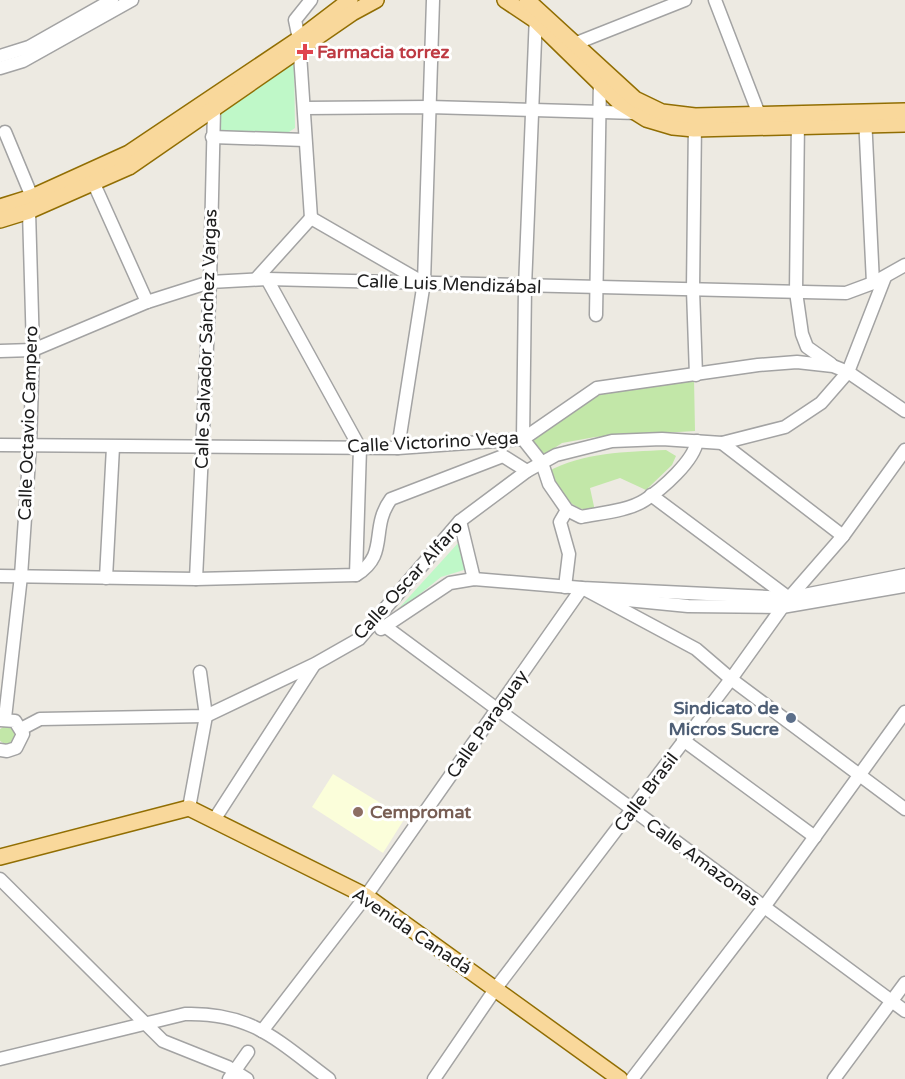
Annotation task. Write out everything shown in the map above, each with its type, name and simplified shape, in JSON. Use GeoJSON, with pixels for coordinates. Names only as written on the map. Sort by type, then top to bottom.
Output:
{"type":"FeatureCollection","features":[{"type":"Feature","properties":{"kind":"main road"},"geometry":{"type":"LineString","coordinates":[[300,45],[350,0]]}},
{"type":"Feature","properties":{"kind":"main road"},"geometry":{"type":"LineString","coordinates":[[0,220],[91,177],[129,167],[211,105],[300,45],[376,0]]}},
{"type":"Feature","properties":{"kind":"main road"},"geometry":{"type":"LineString","coordinates":[[505,0],[533,9],[601,75],[634,113],[658,124],[866,119],[905,111]]}},
{"type":"Feature","properties":{"kind":"main road"},"geometry":{"type":"LineString","coordinates":[[601,75],[635,99],[662,112],[694,123]]}},
{"type":"Feature","properties":{"kind":"main road"},"geometry":{"type":"LineString","coordinates":[[866,119],[905,124]]}},
{"type":"Feature","properties":{"kind":"main road"},"geometry":{"type":"LineString","coordinates":[[0,207],[31,204]]}},
{"type":"Feature","properties":{"kind":"main road"},"geometry":{"type":"LineString","coordinates":[[0,857],[189,808]]}},
{"type":"Feature","properties":{"kind":"main road","name":"Avenida Canadá"},"geometry":{"type":"LineString","coordinates":[[189,808],[366,896],[620,1079]]}},
{"type":"Feature","properties":{"kind":"street"},"geometry":{"type":"LineString","coordinates":[[0,56],[29,47],[112,0]]}},
{"type":"Feature","properties":{"kind":"street"},"geometry":{"type":"LineString","coordinates":[[0,68],[23,61],[132,0]]}},
{"type":"Feature","properties":{"kind":"street"},"geometry":{"type":"LineString","coordinates":[[310,0],[295,20],[300,45],[311,218],[261,279],[360,448],[356,575]]}},
{"type":"Feature","properties":{"kind":"street"},"geometry":{"type":"LineString","coordinates":[[398,448],[424,282],[433,0]]}},
{"type":"Feature","properties":{"kind":"street"},"geometry":{"type":"LineString","coordinates":[[571,46],[685,0]]}},
{"type":"Feature","properties":{"kind":"street"},"geometry":{"type":"LineString","coordinates":[[716,0],[762,123]]}},
{"type":"Feature","properties":{"kind":"street"},"geometry":{"type":"LineString","coordinates":[[533,9],[523,440],[542,463],[549,484],[567,510],[582,517],[644,501],[685,464],[696,450],[697,441]]}},
{"type":"Feature","properties":{"kind":"street"},"geometry":{"type":"LineString","coordinates":[[596,315],[601,75]]}},
{"type":"Feature","properties":{"kind":"street","name":"Calle Salvador Sánchez Vargas"},"geometry":{"type":"LineString","coordinates":[[196,579],[210,282],[211,105]]}},
{"type":"Feature","properties":{"kind":"street"},"geometry":{"type":"LineString","coordinates":[[305,108],[662,112]]}},
{"type":"Feature","properties":{"kind":"street"},"geometry":{"type":"LineString","coordinates":[[866,119],[873,283]]}},
{"type":"Feature","properties":{"kind":"street"},"geometry":{"type":"LineString","coordinates":[[798,122],[796,292],[802,334],[807,347],[833,366]]}},
{"type":"Feature","properties":{"kind":"street"},"geometry":{"type":"LineString","coordinates":[[694,123],[693,290],[696,375]]}},
{"type":"Feature","properties":{"kind":"street","name":"Calle Octavio Campero"},"geometry":{"type":"LineString","coordinates":[[2,719],[21,576],[30,446],[33,350],[31,204],[5,132]]}},
{"type":"Feature","properties":{"kind":"street"},"geometry":{"type":"LineString","coordinates":[[212,137],[306,140]]}},
{"type":"Feature","properties":{"kind":"street"},"geometry":{"type":"LineString","coordinates":[[91,177],[147,302]]}},
{"type":"Feature","properties":{"kind":"street"},"geometry":{"type":"LineString","coordinates":[[311,218],[424,282]]}},
{"type":"Feature","properties":{"kind":"street","name":"Calle Luis Mendizábal"},"geometry":{"type":"LineString","coordinates":[[0,351],[33,350],[147,302],[210,282],[261,279],[846,293],[873,283],[905,265]]}},
{"type":"Feature","properties":{"kind":"street","name":"Calle Oscar Alfaro"},"geometry":{"type":"LineString","coordinates":[[21,729],[40,719],[206,716],[315,664],[359,639],[460,521],[527,471],[556,455],[612,441],[662,439],[722,443],[785,427],[821,403],[848,372],[885,277]]}},
{"type":"Feature","properties":{"kind":"street","name":"Calle Victorino Vega"},"geometry":{"type":"LineString","coordinates":[[0,445],[398,448],[523,440],[597,388],[797,362],[833,366],[848,372],[905,411]]}},
{"type":"Feature","properties":{"kind":"street"},"geometry":{"type":"LineString","coordinates":[[722,443],[843,536]]}},
{"type":"Feature","properties":{"kind":"street"},"geometry":{"type":"LineString","coordinates":[[106,578],[113,447]]}},
{"type":"Feature","properties":{"kind":"street","name":"Calle Brasil"},"geometry":{"type":"LineString","coordinates":[[434,1079],[496,988],[633,810],[786,603],[843,536],[905,450]]}},
{"type":"Feature","properties":{"kind":"street"},"geometry":{"type":"LineString","coordinates":[[0,576],[196,579],[356,575],[370,566],[377,553],[383,511],[392,499],[503,456],[527,471]]}},
{"type":"Feature","properties":{"kind":"street"},"geometry":{"type":"LineString","coordinates":[[651,495],[786,603]]}},
{"type":"Feature","properties":{"kind":"street"},"geometry":{"type":"LineString","coordinates":[[565,587],[569,554],[560,522],[567,510]]}},
{"type":"Feature","properties":{"kind":"street"},"geometry":{"type":"LineString","coordinates":[[460,521],[474,579]]}},
{"type":"Feature","properties":{"kind":"street"},"geometry":{"type":"LineString","coordinates":[[786,603],[905,575]]}},
{"type":"Feature","properties":{"kind":"street"},"geometry":{"type":"LineString","coordinates":[[359,639],[386,627],[450,583],[474,579],[582,588],[617,599],[676,605],[786,603],[905,586]]}},
{"type":"Feature","properties":{"kind":"street"},"geometry":{"type":"LineString","coordinates":[[582,588],[696,649],[731,679],[905,809]]}},
{"type":"Feature","properties":{"kind":"street","name":"Calle Paraguay"},"geometry":{"type":"LineString","coordinates":[[262,1031],[366,896],[582,588]]}},
{"type":"Feature","properties":{"kind":"street","name":"Calle Amazonas"},"geometry":{"type":"LineString","coordinates":[[386,627],[905,1011]]}},
{"type":"Feature","properties":{"kind":"street"},"geometry":{"type":"LineString","coordinates":[[214,820],[315,664]]}},
{"type":"Feature","properties":{"kind":"street"},"geometry":{"type":"LineString","coordinates":[[189,808],[206,716],[200,672]]}},
{"type":"Feature","properties":{"kind":"street"},"geometry":{"type":"LineString","coordinates":[[632,1079],[764,907],[905,712]]}},
{"type":"Feature","properties":{"kind":"street"},"geometry":{"type":"LineString","coordinates":[[0,750],[7,751],[16,748],[22,739],[21,729],[15,721],[2,719]]}},
{"type":"Feature","properties":{"kind":"street"},"geometry":{"type":"LineString","coordinates":[[684,740],[815,837]]}},
{"type":"Feature","properties":{"kind":"street"},"geometry":{"type":"LineString","coordinates":[[0,879],[163,1041],[232,1075],[247,1079]]}},
{"type":"Feature","properties":{"kind":"street"},"geometry":{"type":"LineString","coordinates":[[834,1079],[905,983]]}},
{"type":"Feature","properties":{"kind":"street"},"geometry":{"type":"LineString","coordinates":[[0,1059],[184,1014],[214,1013],[236,1018],[262,1031],[329,1079]]}},
{"type":"Feature","properties":{"kind":"street"},"geometry":{"type":"LineString","coordinates":[[232,1075],[248,1052]]}},
{"type":"Feature","properties":{"kind":"shaded area","name":"Cempromat"},"geometry":{"type":"Polygon","coordinates":[[[333,774],[405,818],[383,853],[312,807],[333,774]]]}},
{"type":"Feature","properties":{"kind":"green space"},"geometry":{"type":"Polygon","coordinates":[[[290,61],[294,64],[295,128],[289,132],[220,133],[219,114],[222,110],[290,61]]]}},
{"type":"Feature","properties":{"kind":"green space"},"geometry":{"type":"Polygon","coordinates":[[[694,378],[695,431],[595,437],[562,443],[544,455],[534,454],[526,430],[579,397],[694,378]]]}},
{"type":"Feature","properties":{"kind":"green space"},"geometry":{"type":"Polygon","coordinates":[[[666,450],[676,456],[672,465],[646,490],[620,478],[590,488],[595,511],[578,508],[572,504],[561,493],[547,472],[575,460],[590,457],[666,450]]]}},
{"type":"Feature","properties":{"kind":"green space"},"geometry":{"type":"Polygon","coordinates":[[[460,541],[467,569],[441,577],[390,618],[460,541]]]}},
{"type":"Feature","properties":{"kind":"green space"},"geometry":{"type":"Polygon","coordinates":[[[7,726],[13,729],[16,735],[13,741],[7,744],[1,741],[-2,735],[1,729],[7,726]]]}},
{"type":"Feature","properties":{"kind":"place","name":"Farmacia torrez"},"geometry":{"type":"Point","coordinates":[305,52]}},
{"type":"Feature","properties":{"kind":"place","name":"Sindicato de Micros Sucre"},"geometry":{"type":"Point","coordinates":[791,718]}},
{"type":"Feature","properties":{"kind":"place","name":"Cempromat"},"geometry":{"type":"Point","coordinates":[358,812]}}]}
